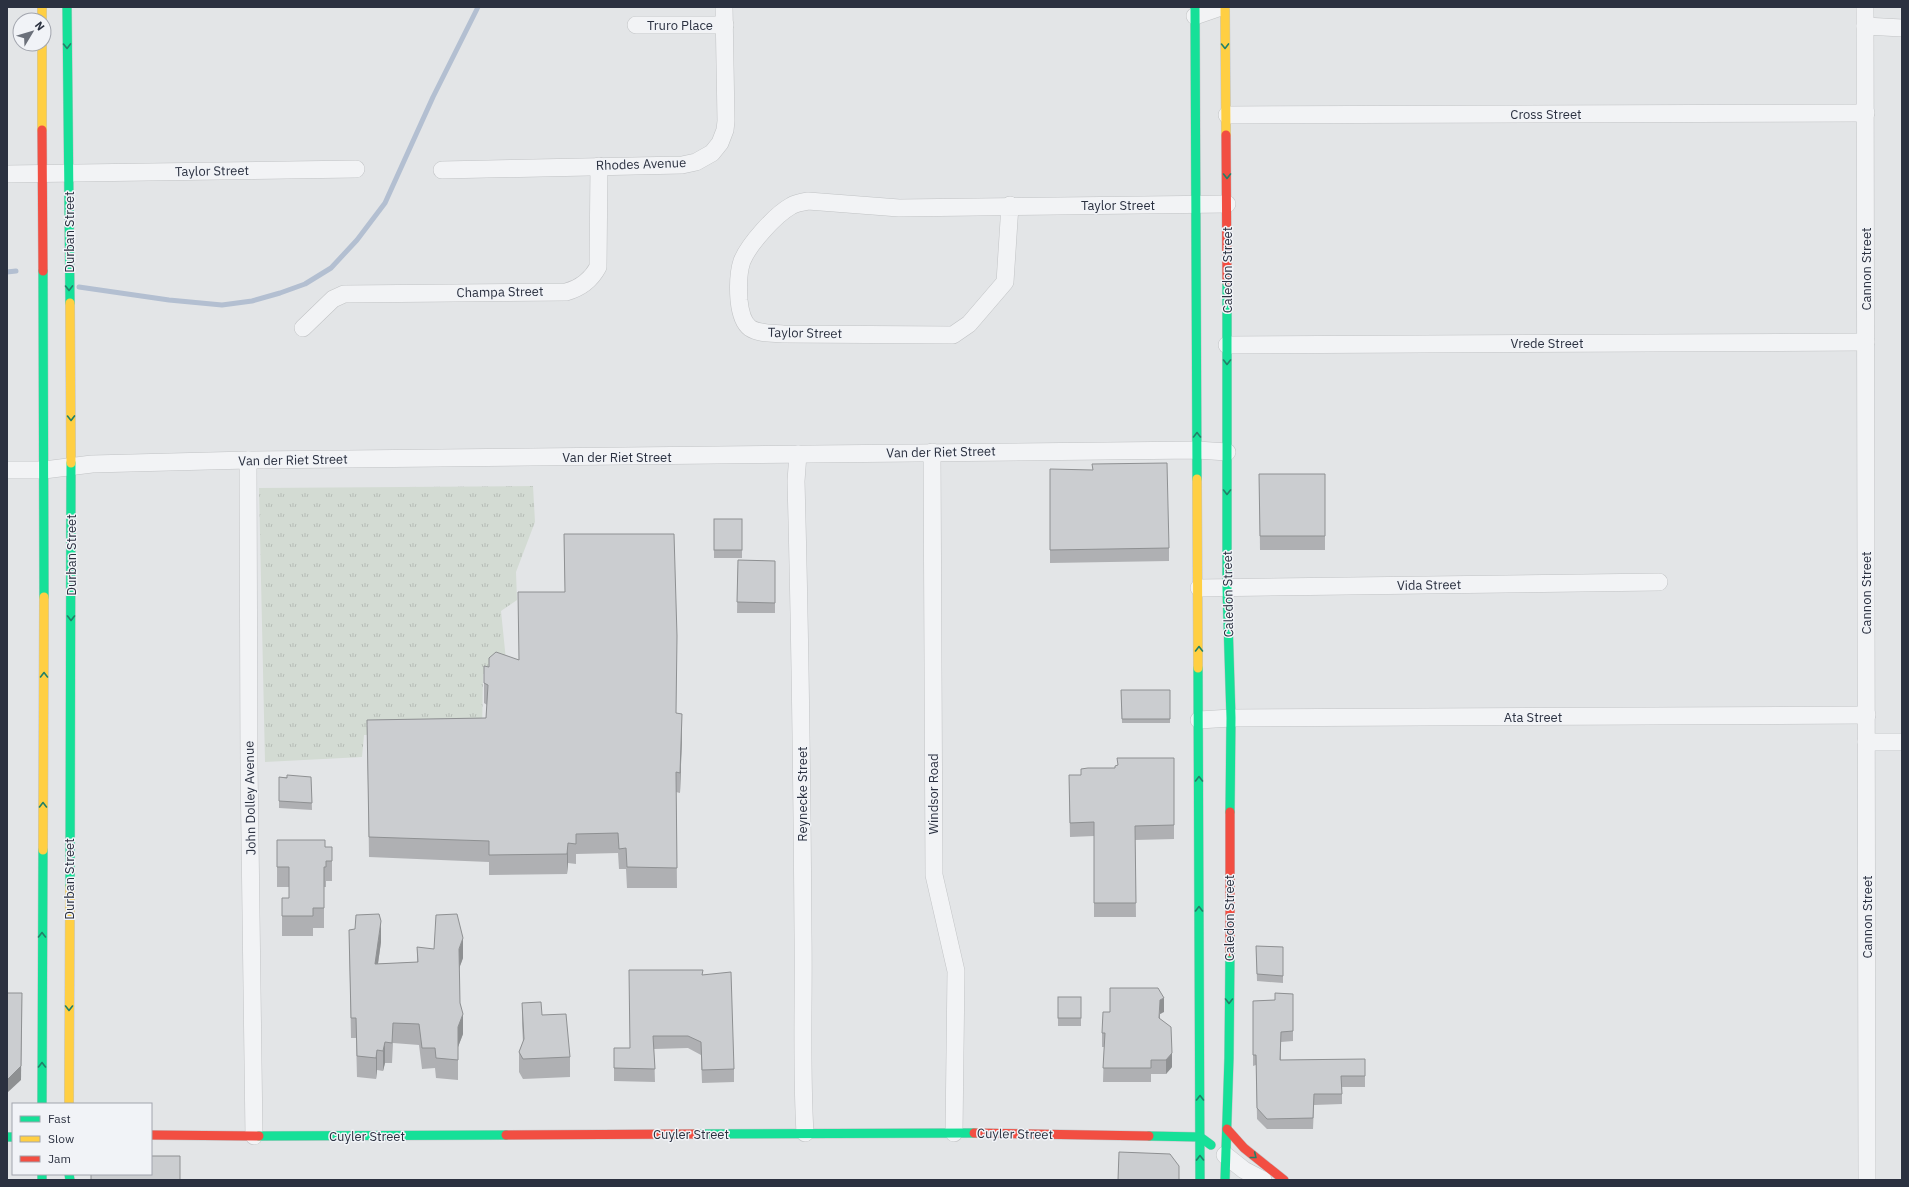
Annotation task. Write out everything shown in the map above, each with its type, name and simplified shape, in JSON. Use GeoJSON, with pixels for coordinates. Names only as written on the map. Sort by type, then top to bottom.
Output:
{"type":"FeatureCollection","features":[{"type":"Feature","properties":{"kind":"main road","name":"Durban Street"},"geometry":{"type":"LineString","coordinates":[[67,7],[71,468],[69,1103]]}},
{"type":"Feature","properties":{"kind":"main road","name":"Caledon Street"},"geometry":{"type":"LineString","coordinates":[[1225,7],[1227,115],[1227,588],[1230,718],[1229,1058],[1225,1154],[1226,1180]]}},
{"type":"Feature","properties":{"kind":"main road"},"geometry":{"type":"LineString","coordinates":[[1195,11],[1200,1180]]}},
{"type":"Feature","properties":{"kind":"main road","name":"Durban Street"},"geometry":{"type":"LineString","coordinates":[[42,52],[44,470],[42,1103]]}},
{"type":"Feature","properties":{"kind":"main road"},"geometry":{"type":"LineString","coordinates":[[1227,1129],[1248,1152],[1284,1180]]}},
{"type":"Feature","properties":{"kind":"main road","name":"Cuyler Street"},"geometry":{"type":"LineString","coordinates":[[152,1135],[254,1136],[954,1133],[1200,1137]]}},
{"type":"Feature","properties":{"kind":"main road"},"geometry":{"type":"LineString","coordinates":[[1200,1137],[1225,1154]]}},
{"type":"Feature","properties":{"kind":"street","name":"Rhodes Avenue"},"geometry":{"type":"LineString","coordinates":[[442,170],[682,165],[696,162],[712,153],[722,137],[726,121],[724,7]]}},
{"type":"Feature","properties":{"kind":"street"},"geometry":{"type":"LineString","coordinates":[[1195,11],[1221,7]]}},
{"type":"Feature","properties":{"kind":"street","name":"Cannon Street"},"geometry":{"type":"LineString","coordinates":[[1865,7],[1867,1180]]}},
{"type":"Feature","properties":{"kind":"street","name":"Truro Place"},"geometry":{"type":"LineString","coordinates":[[636,25],[725,25]]}},
{"type":"Feature","properties":{"kind":"street"},"geometry":{"type":"LineString","coordinates":[[1865,26],[1902,28]]}},
{"type":"Feature","properties":{"kind":"street","name":"Cross Street"},"geometry":{"type":"LineString","coordinates":[[1227,115],[1866,113]]}},
{"type":"Feature","properties":{"kind":"street","name":"Champa Street"},"geometry":{"type":"LineString","coordinates":[[303,328],[333,299],[344,294],[566,292],[578,288],[592,278],[598,267],[599,166]]}},
{"type":"Feature","properties":{"kind":"street","name":"Taylor Street"},"geometry":{"type":"LineString","coordinates":[[43,174],[356,169]]}},
{"type":"Feature","properties":{"kind":"street"},"geometry":{"type":"LineString","coordinates":[[7,174],[43,174]]}},
{"type":"Feature","properties":{"kind":"street","name":"Taylor Street"},"geometry":{"type":"LineString","coordinates":[[1010,205],[1005,282],[969,324],[953,335],[783,334],[757,332],[750,327],[741,313],[738,276],[742,260],[752,244],[776,218],[784,210],[799,202],[808,201],[899,208],[1010,205],[1227,204]]}},
{"type":"Feature","properties":{"kind":"street","name":"Vrede Street"},"geometry":{"type":"LineString","coordinates":[[1227,345],[1866,342]]}},
{"type":"Feature","properties":{"kind":"street","name":"Van der Riet Street"},"geometry":{"type":"LineString","coordinates":[[7,470],[44,470],[71,468],[92,464],[248,460],[932,452],[1197,450],[1227,452]]}},
{"type":"Feature","properties":{"kind":"street","name":"Windsor Road"},"geometry":{"type":"LineString","coordinates":[[932,452],[934,875],[956,971],[954,1133]]}},
{"type":"Feature","properties":{"kind":"street","name":"Reynecke Street"},"geometry":{"type":"LineString","coordinates":[[798,454],[796,482],[801,691],[804,936],[802,1040],[805,1133]]}},
{"type":"Feature","properties":{"kind":"street","name":"John Dolley Avenue"},"geometry":{"type":"LineString","coordinates":[[248,460],[249,764],[254,1136]]}},
{"type":"Feature","properties":{"kind":"street","name":"Vida Street"},"geometry":{"type":"LineString","coordinates":[[1198,588],[1659,582]]}},
{"type":"Feature","properties":{"kind":"street","name":"Ata Street"},"geometry":{"type":"LineString","coordinates":[[1199,720],[1230,718],[1866,715]]}},
{"type":"Feature","properties":{"kind":"street"},"geometry":{"type":"LineString","coordinates":[[1866,742],[1902,742]]}},
{"type":"Feature","properties":{"kind":"street"},"geometry":{"type":"LineString","coordinates":[[1225,1154],[1244,1170],[1262,1180]]}},
{"type":"Feature","properties":{"kind":"green space"},"geometry":{"type":"Polygon","coordinates":[[[533,486],[535,522],[516,572],[517,600],[501,611],[507,670],[483,674],[482,734],[364,735],[362,757],[265,762],[259,488],[533,486]]]}},
{"type":"Feature","properties":{"kind":"building"},"geometry":{"type":"Polygon","coordinates":[[[1167,463],[1169,548],[1050,550],[1050,469],[1093,470],[1092,464],[1167,463]]]}},
{"type":"Feature","properties":{"kind":"building"},"geometry":{"type":"Polygon","coordinates":[[[1259,474],[1325,474],[1325,536],[1260,536],[1259,474]]]}},
{"type":"Feature","properties":{"kind":"building"},"geometry":{"type":"Polygon","coordinates":[[[714,519],[742,519],[742,550],[714,550],[714,519]]]}},
{"type":"Feature","properties":{"kind":"building"},"geometry":{"type":"Polygon","coordinates":[[[564,534],[674,534],[677,636],[676,713],[682,714],[680,773],[676,772],[677,868],[627,867],[626,848],[619,849],[618,833],[576,834],[576,844],[568,843],[567,854],[489,855],[489,841],[369,837],[367,720],[486,718],[488,685],[484,683],[484,666],[489,667],[489,658],[496,652],[519,660],[518,592],[565,592],[564,534]]]}},
{"type":"Feature","properties":{"kind":"building"},"geometry":{"type":"Polygon","coordinates":[[[738,560],[775,561],[775,603],[737,602],[738,560]]]}},
{"type":"Feature","properties":{"kind":"building"},"geometry":{"type":"Polygon","coordinates":[[[1121,690],[1170,690],[1170,719],[1122,719],[1121,690]]]}},
{"type":"Feature","properties":{"kind":"building"},"geometry":{"type":"Polygon","coordinates":[[[1117,758],[1174,758],[1174,825],[1135,826],[1136,903],[1094,903],[1094,822],[1070,823],[1069,775],[1081,775],[1081,769],[1115,768],[1115,766],[1118,765],[1117,758]]]}},
{"type":"Feature","properties":{"kind":"building"},"geometry":{"type":"Polygon","coordinates":[[[287,775],[311,777],[312,803],[279,801],[279,777],[287,778],[287,775]]]}},
{"type":"Feature","properties":{"kind":"building"},"geometry":{"type":"Polygon","coordinates":[[[277,840],[325,840],[325,847],[332,847],[332,861],[326,861],[326,867],[324,867],[324,908],[313,908],[313,916],[282,916],[282,898],[289,898],[289,867],[277,867],[277,840]]]}},
{"type":"Feature","properties":{"kind":"building"},"geometry":{"type":"Polygon","coordinates":[[[379,914],[381,921],[375,964],[418,962],[417,947],[434,949],[436,915],[457,914],[463,938],[459,949],[460,1003],[463,1014],[458,1027],[458,1060],[436,1058],[435,1048],[422,1048],[419,1024],[393,1023],[392,1043],[385,1042],[383,1051],[377,1050],[376,1058],[357,1056],[356,1018],[351,1018],[349,930],[355,929],[356,915],[379,914]]]}},
{"type":"Feature","properties":{"kind":"building"},"geometry":{"type":"Polygon","coordinates":[[[1256,946],[1283,947],[1283,976],[1257,974],[1256,946]]]}},
{"type":"Feature","properties":{"kind":"building"},"geometry":{"type":"Polygon","coordinates":[[[629,970],[703,970],[702,975],[731,972],[734,1069],[702,1070],[701,1042],[688,1036],[653,1036],[655,1069],[614,1068],[614,1048],[630,1048],[629,970]]]}},
{"type":"Feature","properties":{"kind":"building"},"geometry":{"type":"Polygon","coordinates":[[[1110,988],[1158,988],[1164,998],[1160,1000],[1159,1018],[1171,1027],[1172,1053],[1166,1060],[1151,1060],[1151,1068],[1103,1068],[1105,1033],[1102,1033],[1103,1012],[1110,1012],[1110,988]]]}},
{"type":"Feature","properties":{"kind":"building"},"geometry":{"type":"Polygon","coordinates":[[[7,993],[22,993],[21,1066],[7,1080],[7,993]]]}},
{"type":"Feature","properties":{"kind":"building"},"geometry":{"type":"Polygon","coordinates":[[[1275,993],[1293,994],[1293,1031],[1281,1032],[1280,1060],[1365,1059],[1365,1076],[1341,1076],[1342,1094],[1314,1094],[1313,1118],[1267,1119],[1257,1108],[1256,1055],[1253,1055],[1253,1001],[1275,1000],[1275,993]]]}},
{"type":"Feature","properties":{"kind":"building"},"geometry":{"type":"Polygon","coordinates":[[[1058,997],[1081,997],[1081,1018],[1058,1018],[1058,997]]]}},
{"type":"Feature","properties":{"kind":"building"},"geometry":{"type":"Polygon","coordinates":[[[541,1002],[542,1015],[566,1014],[570,1057],[523,1059],[519,1052],[524,1039],[522,1003],[541,1002]]]}},
{"type":"Feature","properties":{"kind":"building"},"geometry":{"type":"Polygon","coordinates":[[[1119,1152],[1170,1154],[1179,1166],[1179,1180],[1118,1180],[1119,1152]]]}},
{"type":"Feature","properties":{"kind":"building"},"geometry":{"type":"Polygon","coordinates":[[[152,1156],[180,1156],[180,1180],[91,1180],[91,1175],[152,1175],[152,1156]]]}},
{"type":"Feature","properties":{"kind":"waterway"},"geometry":{"type":"LineString","coordinates":[[79,287],[169,300],[222,305],[252,301],[280,293],[305,284],[331,268],[357,240],[385,203],[433,97],[478,7]]}},
{"type":"Feature","properties":{"kind":"waterway"},"geometry":{"type":"LineString","coordinates":[[7,272],[16,271]]}},
{"type":"Feature","properties":{"kind":"traffic: fast"},"geometry":{"type":"LineString","coordinates":[[67,7],[70,303]]}},
{"type":"Feature","properties":{"kind":"traffic: fast"},"geometry":{"type":"LineString","coordinates":[[1195,7],[1197,479]]}},
{"type":"Feature","properties":{"kind":"traffic: fast"},"geometry":{"type":"LineString","coordinates":[[43,271],[44,597]]}},
{"type":"Feature","properties":{"kind":"traffic: fast"},"geometry":{"type":"LineString","coordinates":[[1227,282],[1227,588],[1231,718],[1230,812]]}},
{"type":"Feature","properties":{"kind":"traffic: fast"},"geometry":{"type":"LineString","coordinates":[[70,887],[71,463]]}},
{"type":"Feature","properties":{"kind":"traffic: fast"},"geometry":{"type":"LineString","coordinates":[[1198,668],[1200,1180]]}},
{"type":"Feature","properties":{"kind":"traffic: fast"},"geometry":{"type":"LineString","coordinates":[[42,1103],[43,850]]}},
{"type":"Feature","properties":{"kind":"traffic: fast"},"geometry":{"type":"LineString","coordinates":[[1225,1180],[1229,1058],[1230,952]]}},
{"type":"Feature","properties":{"kind":"traffic: fast"},"geometry":{"type":"LineString","coordinates":[[695,1134],[974,1133]]}},
{"type":"Feature","properties":{"kind":"traffic: fast"},"geometry":{"type":"LineString","coordinates":[[259,1136],[506,1135]]}},
{"type":"Feature","properties":{"kind":"traffic: fast"},"geometry":{"type":"LineString","coordinates":[[1149,1136],[1200,1137],[1211,1145]]}},
{"type":"Feature","properties":{"kind":"traffic: fast"},"geometry":{"type":"LineString","coordinates":[[7,1137],[12,1137]]}},
{"type":"Feature","properties":{"kind":"traffic: fast"},"geometry":{"type":"LineString","coordinates":[[42,1175],[42,1180]]}},
{"type":"Feature","properties":{"kind":"traffic: fast"},"geometry":{"type":"LineString","coordinates":[[69,1175],[70,1180]]}},
{"type":"Feature","properties":{"kind":"traffic: slow"},"geometry":{"type":"LineString","coordinates":[[42,7],[42,12]]}},
{"type":"Feature","properties":{"kind":"traffic: slow"},"geometry":{"type":"LineString","coordinates":[[1225,7],[1226,135]]}},
{"type":"Feature","properties":{"kind":"traffic: slow"},"geometry":{"type":"LineString","coordinates":[[42,52],[42,130]]}},
{"type":"Feature","properties":{"kind":"traffic: slow"},"geometry":{"type":"LineString","coordinates":[[70,303],[71,463]]}},
{"type":"Feature","properties":{"kind":"traffic: slow"},"geometry":{"type":"LineString","coordinates":[[1197,479],[1198,668]]}},
{"type":"Feature","properties":{"kind":"traffic: slow"},"geometry":{"type":"LineString","coordinates":[[43,850],[44,597]]}},
{"type":"Feature","properties":{"kind":"traffic: slow"},"geometry":{"type":"LineString","coordinates":[[69,1103],[70,887]]}},
{"type":"Feature","properties":{"kind":"traffic: jam"},"geometry":{"type":"LineString","coordinates":[[42,130],[43,271]]}},
{"type":"Feature","properties":{"kind":"traffic: jam"},"geometry":{"type":"LineString","coordinates":[[1226,135],[1227,282]]}},
{"type":"Feature","properties":{"kind":"traffic: jam"},"geometry":{"type":"LineString","coordinates":[[1230,812],[1230,952]]}},
{"type":"Feature","properties":{"kind":"traffic: jam"},"geometry":{"type":"LineString","coordinates":[[1227,1129],[1244,1148],[1284,1180]]}},
{"type":"Feature","properties":{"kind":"traffic: jam"},"geometry":{"type":"LineString","coordinates":[[974,1133],[1149,1136]]}},
{"type":"Feature","properties":{"kind":"traffic: jam"},"geometry":{"type":"LineString","coordinates":[[506,1135],[695,1134]]}},
{"type":"Feature","properties":{"kind":"traffic: jam"},"geometry":{"type":"LineString","coordinates":[[152,1135],[259,1136]]}}]}
